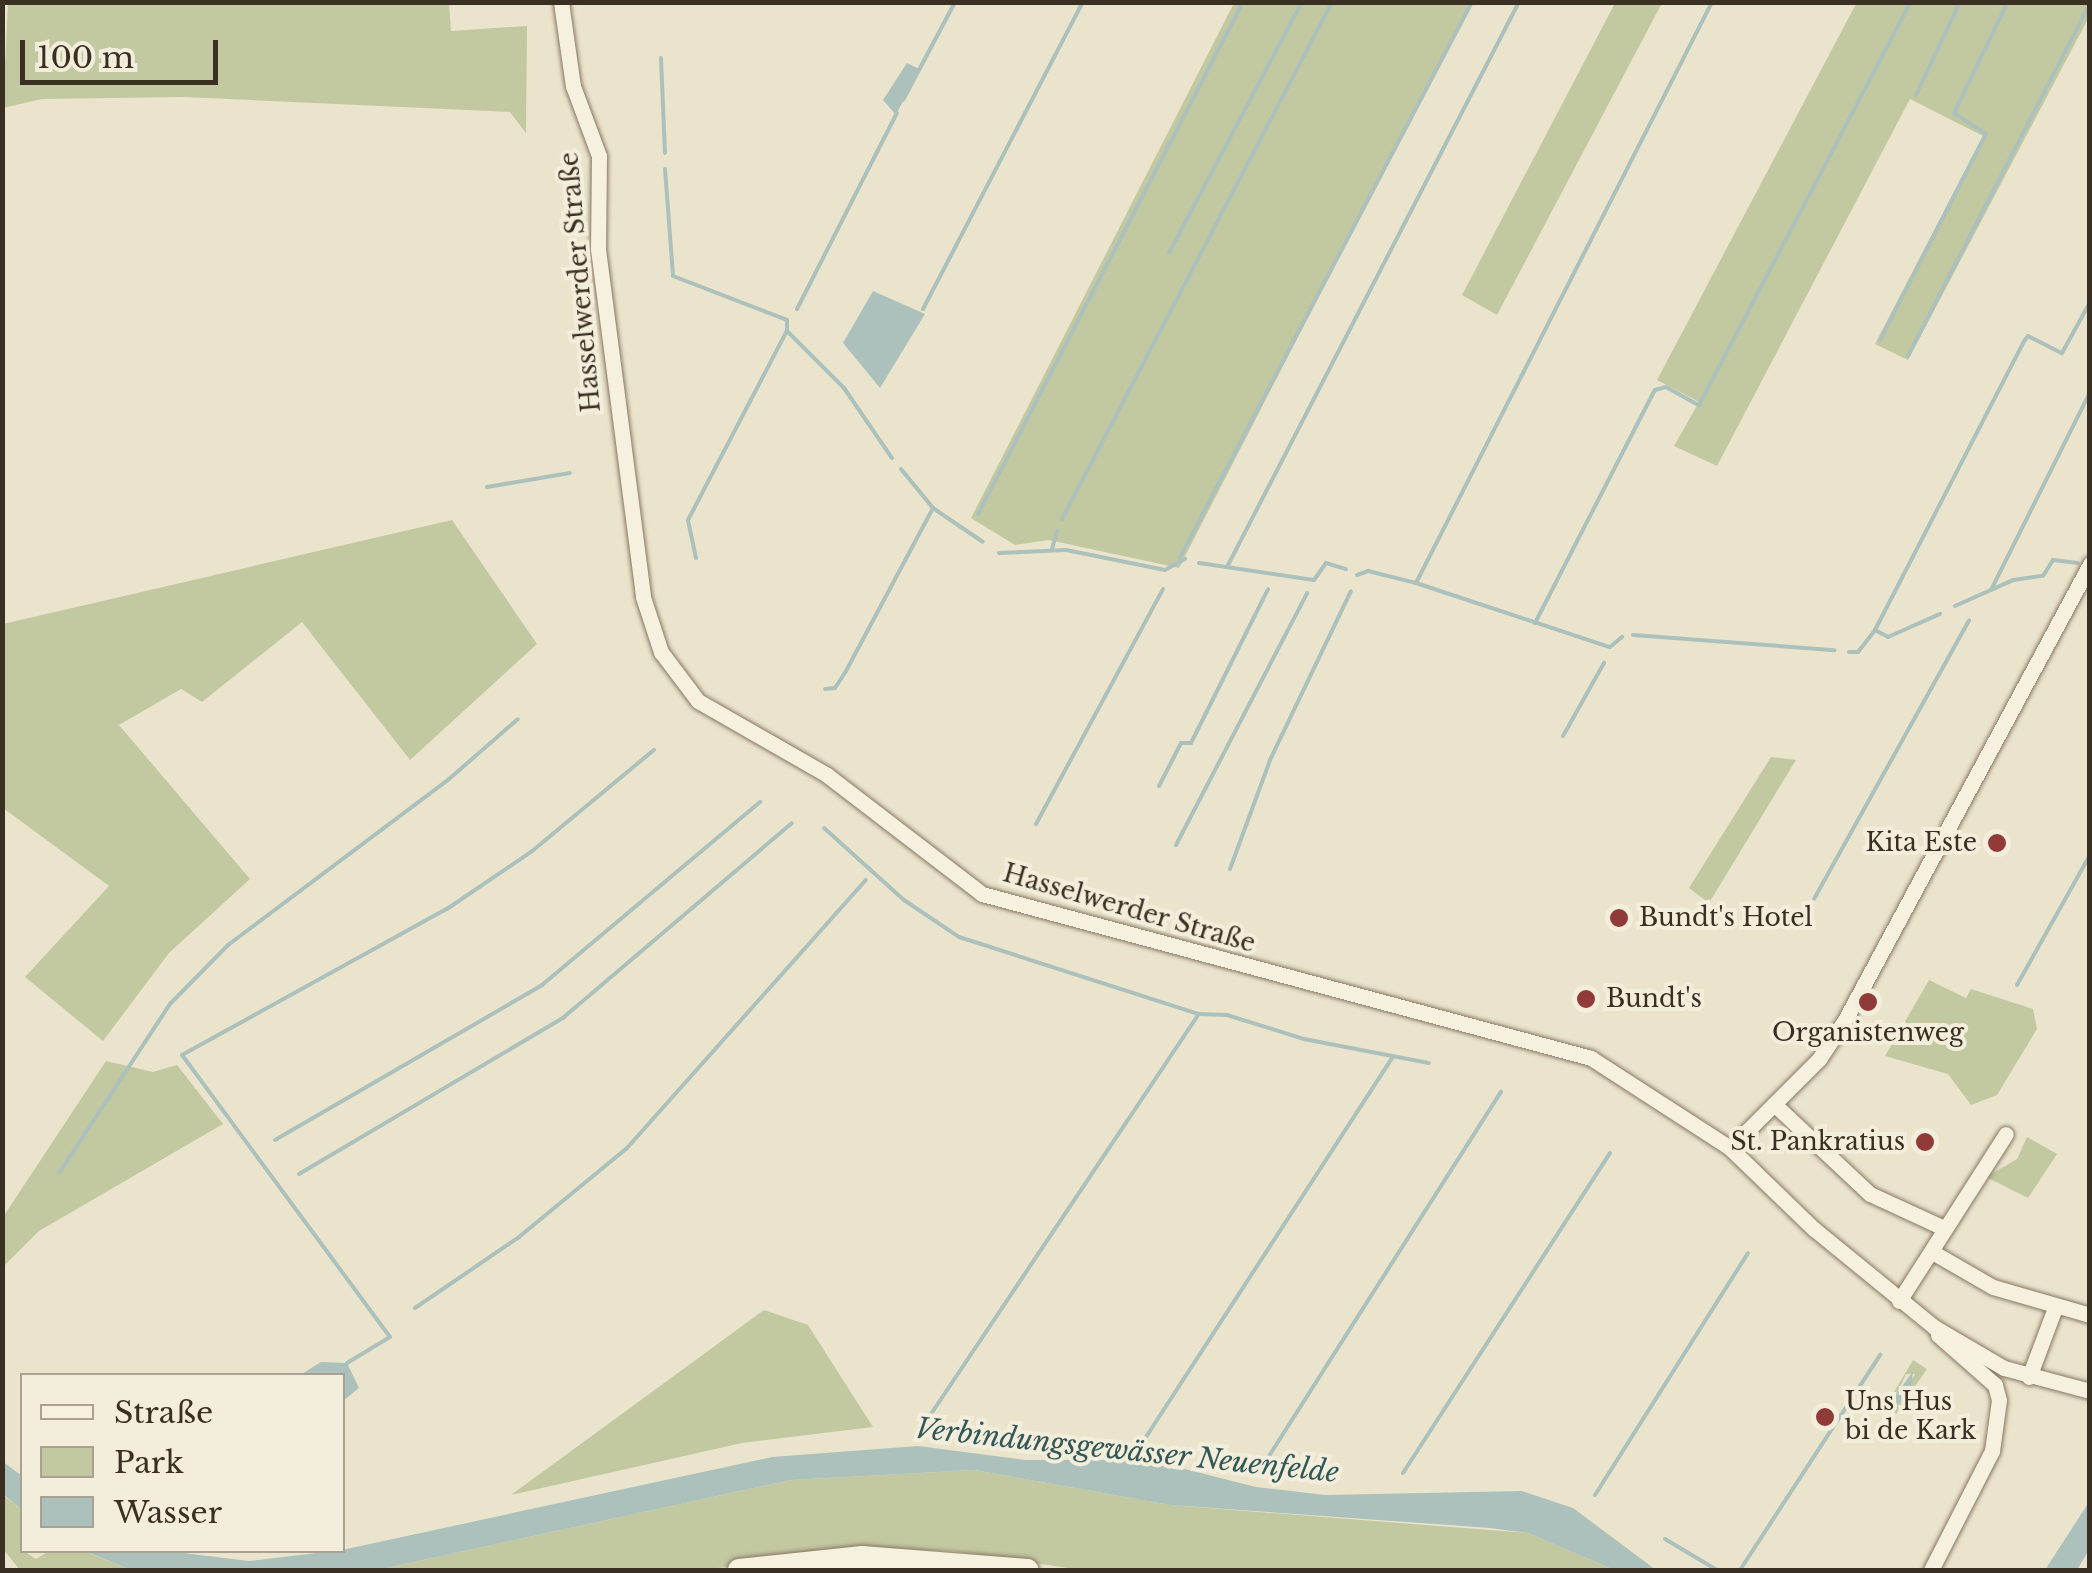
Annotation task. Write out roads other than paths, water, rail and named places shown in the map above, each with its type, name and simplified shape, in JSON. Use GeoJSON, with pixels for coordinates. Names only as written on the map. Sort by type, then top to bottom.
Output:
{"type":"FeatureCollection","features":[{"type":"Feature","properties":{"kind":"main road"},"geometry":{"type":"LineString","coordinates":[[739,1570],[862,1558],[1026,1570]]}},
{"type":"Feature","properties":{"kind":"street","name":"Hasselwerder Straße"},"geometry":{"type":"LineString","coordinates":[[562,2],[573,86],[598,156],[598,249],[643,597],[660,652],[698,701],[827,775],[982,894],[1591,1058],[1730,1148],[1934,1328],[2029,1377],[2090,1391]]}},
{"type":"Feature","properties":{"kind":"street"},"geometry":{"type":"LineString","coordinates":[[1730,1148],[1819,1059],[1845,1020],[2090,564]]}},
{"type":"Feature","properties":{"kind":"street"},"geometry":{"type":"LineString","coordinates":[[1774,1104],[1870,1194],[1944,1228]]}},
{"type":"Feature","properties":{"kind":"street"},"geometry":{"type":"LineString","coordinates":[[1899,1301],[1934,1253],[1944,1228],[2006,1134]]}},
{"type":"Feature","properties":{"kind":"street"},"geometry":{"type":"LineString","coordinates":[[1934,1253],[1993,1288],[2090,1315]]}},
{"type":"Feature","properties":{"kind":"street"},"geometry":{"type":"LineString","coordinates":[[2029,1377],[2055,1308]]}},
{"type":"Feature","properties":{"kind":"street"},"geometry":{"type":"LineString","coordinates":[[1931,1570],[1992,1451],[1999,1400],[1995,1385],[1942,1343],[1934,1328]]}},
{"type":"Feature","properties":{"kind":"water"},"geometry":{"type":"Polygon","coordinates":[[[907,63],[919,69],[896,115],[883,100],[907,63]]]}},
{"type":"Feature","properties":{"kind":"water"},"geometry":{"type":"Polygon","coordinates":[[[873,291],[925,314],[880,388],[843,343],[873,291]]]}},
{"type":"Feature","properties":{"kind":"water"},"geometry":{"type":"Polygon","coordinates":[[[321,1362],[347,1363],[359,1388],[345,1399],[345,1373],[303,1373],[321,1362]]]}},
{"type":"Feature","properties":{"kind":"water"},"geometry":{"type":"Polygon","coordinates":[[[1913,1371],[1911,1388],[1892,1411],[1889,1405],[1913,1371]]]}},
{"type":"Feature","properties":{"kind":"water"},"geometry":{"type":"Polygon","coordinates":[[[918,1446],[1025,1460],[1149,1460],[1256,1487],[1325,1495],[1522,1491],[1573,1508],[1656,1570],[1614,1570],[1528,1533],[1170,1505],[974,1470],[791,1480],[377,1570],[131,1570],[90,1553],[183,1553],[249,1561],[345,1553],[345,1549],[772,1457],[918,1446]]]}},
{"type":"Feature","properties":{"kind":"water"},"geometry":{"type":"Polygon","coordinates":[[[2,1461],[20,1474],[20,1508],[3,1494],[2,1461]]]}},
{"type":"Feature","properties":{"kind":"water"},"geometry":{"type":"Polygon","coordinates":[[[2089,1502],[2089,1550],[2077,1570],[2045,1570],[2089,1502]]]}},
{"type":"Feature","properties":{"kind":"waterway"},"geometry":{"type":"LineString","coordinates":[[903,100],[955,2]]}},
{"type":"Feature","properties":{"kind":"waterway"},"geometry":{"type":"LineString","coordinates":[[923,309],[1083,2]]}},
{"type":"Feature","properties":{"kind":"waterway"},"geometry":{"type":"LineString","coordinates":[[978,514],[1243,2]]}},
{"type":"Feature","properties":{"kind":"waterway"},"geometry":{"type":"LineString","coordinates":[[1169,253],[1302,2]]}},
{"type":"Feature","properties":{"kind":"waterway"},"geometry":{"type":"LineString","coordinates":[[1062,519],[1332,2]]}},
{"type":"Feature","properties":{"kind":"waterway"},"geometry":{"type":"LineString","coordinates":[[1180,557],[1472,2]]}},
{"type":"Feature","properties":{"kind":"waterway"},"geometry":{"type":"LineString","coordinates":[[1227,567],[1519,2]]}},
{"type":"Feature","properties":{"kind":"waterway"},"geometry":{"type":"LineString","coordinates":[[1416,583],[1712,2]]}},
{"type":"Feature","properties":{"kind":"waterway"},"geometry":{"type":"LineString","coordinates":[[1535,623],[1655,390],[1666,387],[1699,405],[1911,2]]}},
{"type":"Feature","properties":{"kind":"waterway"},"geometry":{"type":"LineString","coordinates":[[1916,95],[1960,2]]}},
{"type":"Feature","properties":{"kind":"waterway"},"geometry":{"type":"LineString","coordinates":[[1880,340],[1986,134],[1954,113],[2008,2]]}},
{"type":"Feature","properties":{"kind":"waterway"},"geometry":{"type":"LineString","coordinates":[[1908,356],[2090,4]]}},
{"type":"Feature","properties":{"kind":"waterway"},"geometry":{"type":"LineString","coordinates":[[661,58],[665,153]]}},
{"type":"Feature","properties":{"kind":"waterway"},"geometry":{"type":"LineString","coordinates":[[797,309],[897,113]]}},
{"type":"Feature","properties":{"kind":"waterway"},"geometry":{"type":"LineString","coordinates":[[665,169],[673,276],[787,320],[787,331],[844,388],[892,458]]}},
{"type":"Feature","properties":{"kind":"waterway"},"geometry":{"type":"LineString","coordinates":[[1849,652],[1858,652],[1875,630],[2025,340],[2028,336],[2062,353],[2090,302]]}},
{"type":"Feature","properties":{"kind":"waterway"},"geometry":{"type":"LineString","coordinates":[[696,558],[688,520],[787,331]]}},
{"type":"Feature","properties":{"kind":"waterway"},"geometry":{"type":"LineString","coordinates":[[1991,590],[2090,392]]}},
{"type":"Feature","properties":{"kind":"waterway"},"geometry":{"type":"LineString","coordinates":[[901,469],[933,508],[983,542]]}},
{"type":"Feature","properties":{"kind":"waterway"},"geometry":{"type":"LineString","coordinates":[[487,487],[570,473]]}},
{"type":"Feature","properties":{"kind":"waterway"},"geometry":{"type":"LineString","coordinates":[[825,689],[835,688],[846,671],[933,508]]}},
{"type":"Feature","properties":{"kind":"waterway"},"geometry":{"type":"LineString","coordinates":[[1052,549],[1057,531]]}},
{"type":"Feature","properties":{"kind":"waterway"},"geometry":{"type":"LineString","coordinates":[[999,553],[1066,550],[1165,570],[1185,559]]}},
{"type":"Feature","properties":{"kind":"waterway"},"geometry":{"type":"LineString","coordinates":[[1955,606],[2013,580],[2043,576],[2053,560],[2078,563]]}},
{"type":"Feature","properties":{"kind":"waterway"},"geometry":{"type":"LineString","coordinates":[[1199,563],[1314,580],[1326,563],[1346,569]]}},
{"type":"Feature","properties":{"kind":"waterway"},"geometry":{"type":"LineString","coordinates":[[1357,575],[1368,571],[1416,583],[1610,647],[1622,637]]}},
{"type":"Feature","properties":{"kind":"waterway"},"geometry":{"type":"LineString","coordinates":[[1036,824],[1163,589]]}},
{"type":"Feature","properties":{"kind":"waterway"},"geometry":{"type":"LineString","coordinates":[[1159,786],[1181,743],[1191,743],[1268,589]]}},
{"type":"Feature","properties":{"kind":"waterway"},"geometry":{"type":"LineString","coordinates":[[1230,869],[1270,760],[1351,591]]}},
{"type":"Feature","properties":{"kind":"waterway"},"geometry":{"type":"LineString","coordinates":[[1176,845],[1307,593]]}},
{"type":"Feature","properties":{"kind":"waterway"},"geometry":{"type":"LineString","coordinates":[[1875,630],[1888,637],[1940,614]]}},
{"type":"Feature","properties":{"kind":"waterway"},"geometry":{"type":"LineString","coordinates":[[1814,899],[1969,620]]}},
{"type":"Feature","properties":{"kind":"waterway"},"geometry":{"type":"LineString","coordinates":[[1633,635],[1834,650]]}},
{"type":"Feature","properties":{"kind":"waterway"},"geometry":{"type":"LineString","coordinates":[[1563,736],[1604,663]]}},
{"type":"Feature","properties":{"kind":"waterway"},"geometry":{"type":"LineString","coordinates":[[60,1172],[170,1004],[228,945],[449,779],[518,719]]}},
{"type":"Feature","properties":{"kind":"waterway"},"geometry":{"type":"LineString","coordinates":[[347,1363],[390,1337],[182,1055],[447,909],[531,852],[654,750]]}},
{"type":"Feature","properties":{"kind":"waterway"},"geometry":{"type":"LineString","coordinates":[[275,1140],[542,985],[760,802]]}},
{"type":"Feature","properties":{"kind":"waterway"},"geometry":{"type":"LineString","coordinates":[[299,1174],[564,1017],[792,823]]}},
{"type":"Feature","properties":{"kind":"waterway"},"geometry":{"type":"LineString","coordinates":[[824,828],[904,900],[959,937],[1199,1014],[1227,1015],[1304,1039],[1429,1063]]}},
{"type":"Feature","properties":{"kind":"waterway"},"geometry":{"type":"LineString","coordinates":[[2017,985],[2090,855]]}},
{"type":"Feature","properties":{"kind":"waterway"},"geometry":{"type":"LineString","coordinates":[[415,1308],[519,1237],[627,1148],[866,880]]}},
{"type":"Feature","properties":{"kind":"waterway","name":"Verbindungsgewässer Neuenfelde"},"geometry":{"type":"LineString","coordinates":[[929,1417],[1199,1014]]}},
{"type":"Feature","properties":{"kind":"waterway","name":"Verbindungsgewässer Neuenfelde"},"geometry":{"type":"LineString","coordinates":[[1146,1437],[1392,1058]]}},
{"type":"Feature","properties":{"kind":"waterway","name":"Verbindungsgewässer Neuenfelde"},"geometry":{"type":"LineString","coordinates":[[1269,1456],[1501,1092]]}},
{"type":"Feature","properties":{"kind":"waterway"},"geometry":{"type":"LineString","coordinates":[[1403,1473],[1610,1153]]}},
{"type":"Feature","properties":{"kind":"waterway"},"geometry":{"type":"LineString","coordinates":[[1595,1495],[1748,1253]]}},
{"type":"Feature","properties":{"kind":"waterway"},"geometry":{"type":"LineString","coordinates":[[1740,1570],[1880,1355]]}},
{"type":"Feature","properties":{"kind":"waterway"},"geometry":{"type":"LineString","coordinates":[[1665,1539],[1717,1570]]}},
{"type":"Feature","properties":{"kind":"place","name":"Kita Este"},"geometry":{"type":"Point","coordinates":[1997,843]}},
{"type":"Feature","properties":{"kind":"place","name":"Bundt's Hotel"},"geometry":{"type":"Point","coordinates":[1619,918]}},
{"type":"Feature","properties":{"kind":"place","name":"Bundt's"},"geometry":{"type":"Point","coordinates":[1586,999]}},
{"type":"Feature","properties":{"kind":"place","name":"Organistenweg"},"geometry":{"type":"Point","coordinates":[1868,1002]}},
{"type":"Feature","properties":{"kind":"place","name":"St. Pankratius"},"geometry":{"type":"Point","coordinates":[1925,1142]}},
{"type":"Feature","properties":{"kind":"place","name":"Uns Hus bi de Kark"},"geometry":{"type":"Point","coordinates":[1825,1417]}}]}
